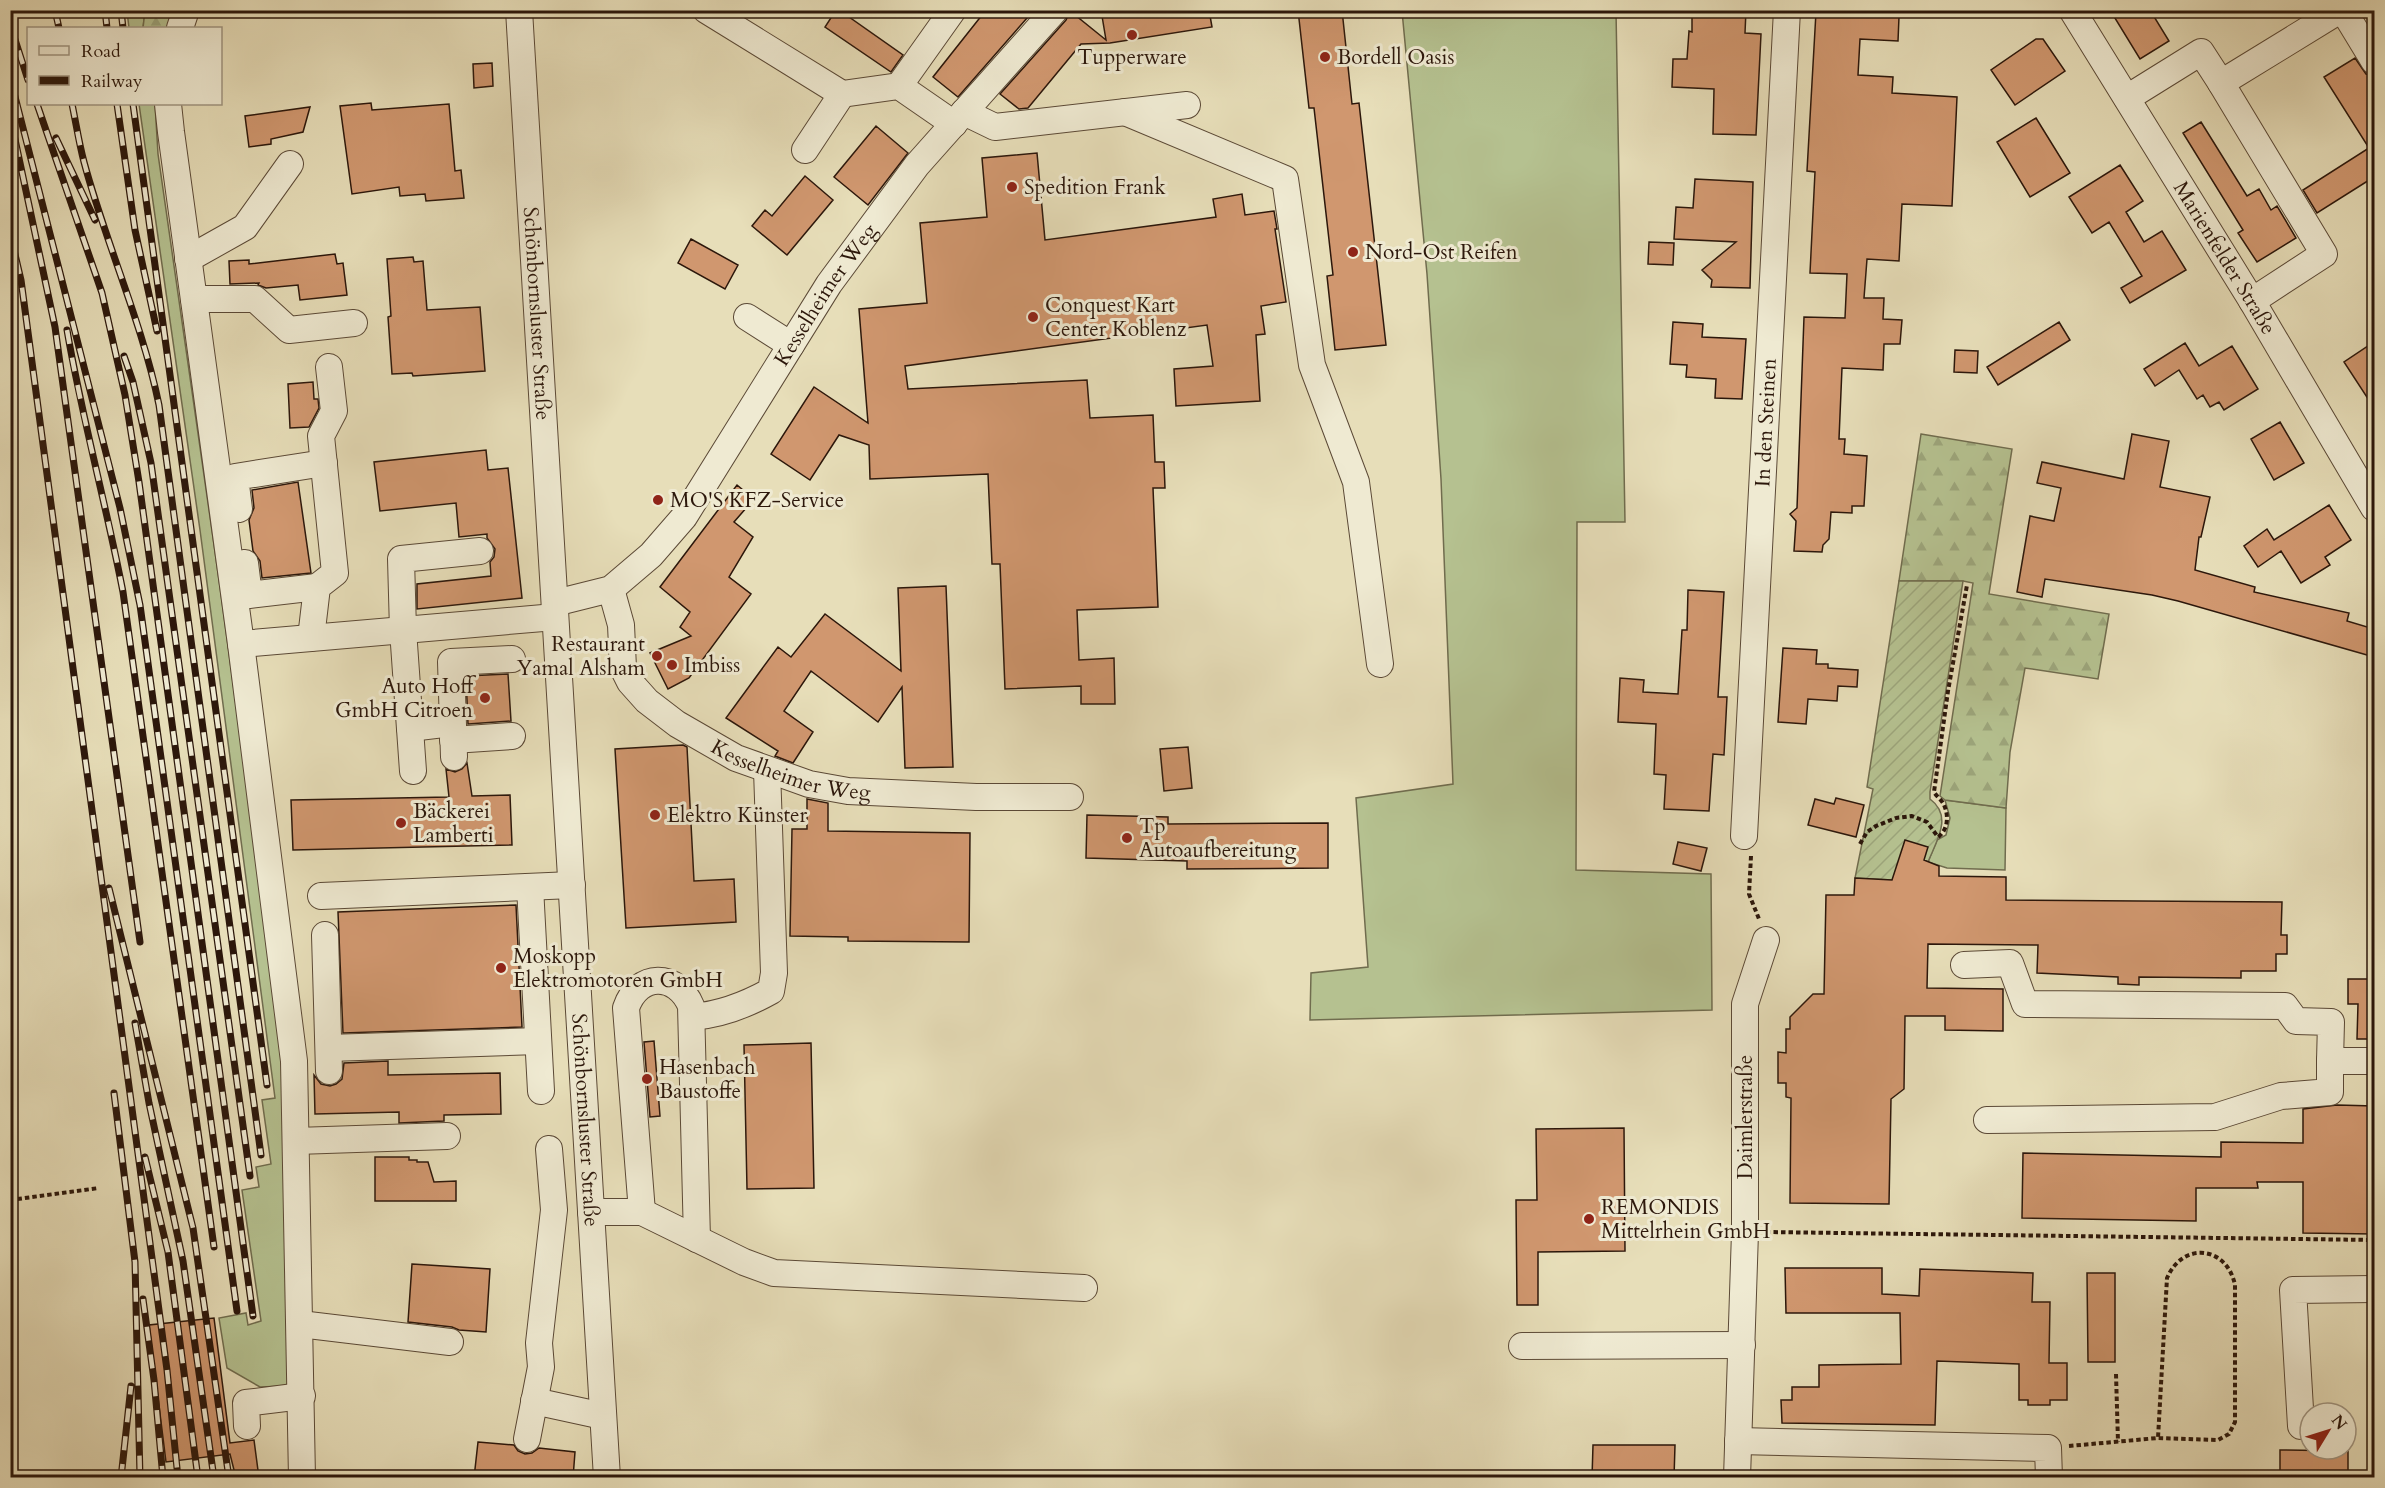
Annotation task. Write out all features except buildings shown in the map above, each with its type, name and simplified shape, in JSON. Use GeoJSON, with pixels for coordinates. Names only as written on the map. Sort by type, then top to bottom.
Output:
{"type":"FeatureCollection","features":[{"type":"Feature","properties":{"kind":"street"},"geometry":{"type":"LineString","coordinates":[[180,27],[186,10]]}},
{"type":"Feature","properties":{"kind":"street","name":"Schönbornsluster Straße"},"geometry":{"type":"LineString","coordinates":[[519,10],[607,1478]]}},
{"type":"Feature","properties":{"kind":"street"},"geometry":{"type":"LineString","coordinates":[[706,10],[842,94],[899,86],[959,118],[995,127],[1187,105]]}},
{"type":"Feature","properties":{"kind":"street"},"geometry":{"type":"LineString","coordinates":[[899,86],[953,10]]}},
{"type":"Feature","properties":{"kind":"street","name":"Kesselheimer Weg"},"geometry":{"type":"LineString","coordinates":[[555,610],[610,589],[651,555],[684,517],[836,275],[918,165],[1055,10]]}},
{"type":"Feature","properties":{"kind":"street","name":"In den Steinen"},"geometry":{"type":"LineString","coordinates":[[1744,836],[1787,10]]}},
{"type":"Feature","properties":{"kind":"street","name":"Marienfelder Straße"},"geometry":{"type":"LineString","coordinates":[[2072,10],[2252,301],[2374,508]]}},
{"type":"Feature","properties":{"kind":"street"},"geometry":{"type":"LineString","coordinates":[[2221,83],[2341,10],[2374,62]]}},
{"type":"Feature","properties":{"kind":"street"},"geometry":{"type":"LineString","coordinates":[[2127,98],[2201,52],[2221,83],[2324,255],[2252,301]]}},
{"type":"Feature","properties":{"kind":"street"},"geometry":{"type":"LineString","coordinates":[[805,150],[842,94]]}},
{"type":"Feature","properties":{"kind":"street"},"geometry":{"type":"LineString","coordinates":[[168,105],[241,644],[294,1061],[302,1478]]}},
{"type":"Feature","properties":{"kind":"street"},"geometry":{"type":"LineString","coordinates":[[1125,112],[1285,179],[1312,364],[1356,482],[1380,664]]}},
{"type":"Feature","properties":{"kind":"street"},"geometry":{"type":"LineString","coordinates":[[188,259],[245,227],[290,164]]}},
{"type":"Feature","properties":{"kind":"street"},"geometry":{"type":"LineString","coordinates":[[194,299],[255,299],[289,330],[354,323]]}},
{"type":"Feature","properties":{"kind":"street"},"geometry":{"type":"LineString","coordinates":[[747,317],[791,345]]}},
{"type":"Feature","properties":{"kind":"street"},"geometry":{"type":"LineString","coordinates":[[324,463],[235,477],[249,595],[317,588],[335,573],[324,463],[321,436],[334,411],[329,367]]}},
{"type":"Feature","properties":{"kind":"street"},"geometry":{"type":"LineString","coordinates":[[413,771],[403,630],[401,559],[480,552]]}},
{"type":"Feature","properties":{"kind":"street"},"geometry":{"type":"LineString","coordinates":[[311,638],[317,588]]}},
{"type":"Feature","properties":{"kind":"street","name":"Kesselheimer Weg"},"geometry":{"type":"LineString","coordinates":[[610,589],[621,625],[623,668],[630,682],[647,701],[686,729],[736,758],[809,784],[849,791],[976,797],[1070,797]]}},
{"type":"Feature","properties":{"kind":"street"},"geometry":{"type":"LineString","coordinates":[[241,644],[403,630],[555,610]]}},
{"type":"Feature","properties":{"kind":"street"},"geometry":{"type":"LineString","coordinates":[[453,740],[451,662],[512,659]]}},
{"type":"Feature","properties":{"kind":"street"},"geometry":{"type":"LineString","coordinates":[[410,728],[453,740],[512,736]]}},
{"type":"Feature","properties":{"kind":"street"},"geometry":{"type":"LineString","coordinates":[[692,1017],[709,1016],[750,1003],[771,991],[774,973],[767,770]]}},
{"type":"Feature","properties":{"kind":"street"},"geometry":{"type":"LineString","coordinates":[[321,896],[572,885]]}},
{"type":"Feature","properties":{"kind":"street"},"geometry":{"type":"LineString","coordinates":[[530,887],[541,1091]]}},
{"type":"Feature","properties":{"kind":"street"},"geometry":{"type":"LineString","coordinates":[[325,935],[329,1060],[538,1041]]}},
{"type":"Feature","properties":{"kind":"street","name":"Daimlerstraße"},"geometry":{"type":"LineString","coordinates":[[1737,1478],[1745,1232],[1745,1004],[1766,940]]}},
{"type":"Feature","properties":{"kind":"street"},"geometry":{"type":"LineString","coordinates":[[1964,964],[2010,963],[2025,1004],[2285,1006],[2296,1021],[2331,1022],[2330,1092],[2281,1096],[2216,1118],[1987,1120]]}},
{"type":"Feature","properties":{"kind":"street"},"geometry":{"type":"LineString","coordinates":[[642,1212],[626,1008],[630,997],[646,983],[669,982],[679,987],[692,1006],[698,1239]]}},
{"type":"Feature","properties":{"kind":"street"},"geometry":{"type":"LineString","coordinates":[[2330,1061],[2374,1061]]}},
{"type":"Feature","properties":{"kind":"street"},"geometry":{"type":"LineString","coordinates":[[296,1141],[447,1136]]}},
{"type":"Feature","properties":{"kind":"street"},"geometry":{"type":"LineString","coordinates":[[527,1439],[541,1367],[539,1343],[554,1210],[549,1149]]}},
{"type":"Feature","properties":{"kind":"street"},"geometry":{"type":"LineString","coordinates":[[591,1212],[642,1212],[744,1262],[774,1273],[1084,1288]]}},
{"type":"Feature","properties":{"kind":"street"},"geometry":{"type":"LineString","coordinates":[[2300,1401],[2293,1290],[2374,1289]]}},
{"type":"Feature","properties":{"kind":"street"},"geometry":{"type":"LineString","coordinates":[[300,1324],[450,1342]]}},
{"type":"Feature","properties":{"kind":"street"},"geometry":{"type":"LineString","coordinates":[[1522,1346],[1742,1346]]}},
{"type":"Feature","properties":{"kind":"street"},"geometry":{"type":"LineString","coordinates":[[247,1426],[246,1403],[302,1396]]}},
{"type":"Feature","properties":{"kind":"street"},"geometry":{"type":"LineString","coordinates":[[534,1401],[603,1416]]}},
{"type":"Feature","properties":{"kind":"street"},"geometry":{"type":"LineString","coordinates":[[1738,1441],[2048,1448],[2049,1478]]}},
{"type":"Feature","properties":{"kind":"path"},"geometry":{"type":"LineString","coordinates":[[1860,844],[1867,832],[1896,818],[1912,816],[1926,822],[1938,837],[1943,834],[1948,821],[1943,803],[1934,792],[1948,691],[1967,585]]}},
{"type":"Feature","properties":{"kind":"path"},"geometry":{"type":"LineString","coordinates":[[1744,836],[1751,857],[1749,894],[1766,940]]}},
{"type":"Feature","properties":{"kind":"path"},"geometry":{"type":"LineString","coordinates":[[10,1200],[99,1188]]}},
{"type":"Feature","properties":{"kind":"path"},"geometry":{"type":"LineString","coordinates":[[1745,1232],[2374,1240]]}},
{"type":"Feature","properties":{"kind":"path"},"geometry":{"type":"LineString","coordinates":[[2078,1445],[2158,1438],[2218,1440],[2229,1434],[2235,1422],[2235,1285],[2229,1266],[2211,1254],[2199,1252],[2188,1255],[2178,1261],[2167,1278],[2158,1438]]}},
{"type":"Feature","properties":{"kind":"path"},"geometry":{"type":"LineString","coordinates":[[2116,1374],[2118,1442]]}},
{"type":"Feature","properties":{"kind":"green space"},"geometry":{"type":"Polygon","coordinates":[[[127,11],[145,11],[143,27],[129,27],[127,11]]]}},
{"type":"Feature","properties":{"kind":"green space"},"geometry":{"type":"Polygon","coordinates":[[[145,11],[175,11],[170,27],[143,27],[145,11]]]}},
{"type":"Feature","properties":{"kind":"green space"},"geometry":{"type":"Polygon","coordinates":[[[1402,11],[1616,11],[1625,522],[1577,522],[1576,870],[1711,874],[1712,1010],[1310,1020],[1311,973],[1368,967],[1356,798],[1453,784],[1441,479],[1427,274],[1402,11]]]}},
{"type":"Feature","properties":{"kind":"green space"},"geometry":{"type":"Polygon","coordinates":[[[139,105],[155,105],[158,154],[269,948],[283,1078],[290,1382],[286,1386],[260,1387],[227,1368],[219,1318],[246,1313],[248,1325],[261,1321],[242,1190],[259,1187],[256,1167],[271,1164],[262,1100],[275,1098],[200,530],[139,105]]]}},
{"type":"Feature","properties":{"kind":"green space"},"geometry":{"type":"Polygon","coordinates":[[[1921,434],[2012,449],[1989,594],[2109,614],[2098,679],[2025,668],[2010,752],[2006,808],[1945,800],[1940,796],[1973,583],[1899,581],[1921,434]]]}},
{"type":"Feature","properties":{"kind":"green space"},"geometry":{"type":"Polygon","coordinates":[[[1899,581],[1963,581],[1930,792],[1930,799],[1941,813],[1941,829],[1928,862],[1892,880],[1855,878],[1873,789],[1867,787],[1899,581]]]}},
{"type":"Feature","properties":{"kind":"green space"},"geometry":{"type":"Polygon","coordinates":[[[1945,800],[2006,808],[2005,870],[1947,868],[1928,862],[1937,840],[1946,835],[1950,818],[1945,800]]]}},
{"type":"Feature","properties":{"kind":"railway"},"geometry":{"type":"LineString","coordinates":[[55,10],[59,27]]}},
{"type":"Feature","properties":{"kind":"railway"},"geometry":{"type":"LineString","coordinates":[[105,10],[107,27]]}},
{"type":"Feature","properties":{"kind":"railway"},"geometry":{"type":"LineString","coordinates":[[121,10],[123,27]]}},
{"type":"Feature","properties":{"kind":"railway"},"geometry":{"type":"LineString","coordinates":[[10,24],[27,77]]}},
{"type":"Feature","properties":{"kind":"railway"},"geometry":{"type":"LineString","coordinates":[[10,77],[120,508],[140,605],[237,1311]]}},
{"type":"Feature","properties":{"kind":"railway"},"geometry":{"type":"LineString","coordinates":[[37,105],[102,293],[125,395],[139,482],[253,1316]]}},
{"type":"Feature","properties":{"kind":"railway"},"geometry":{"type":"LineString","coordinates":[[72,105],[84,162],[134,313],[159,405],[261,1155]]}},
{"type":"Feature","properties":{"kind":"railway"},"geometry":{"type":"LineString","coordinates":[[117,105],[135,230],[157,331]]}},
{"type":"Feature","properties":{"kind":"railway"},"geometry":{"type":"LineString","coordinates":[[133,105],[267,1085]]}},
{"type":"Feature","properties":{"kind":"railway"},"geometry":{"type":"LineString","coordinates":[[10,116],[55,327],[140,942]]}},
{"type":"Feature","properties":{"kind":"railway"},"geometry":{"type":"LineString","coordinates":[[56,138],[95,220]]}},
{"type":"Feature","properties":{"kind":"railway"},"geometry":{"type":"LineString","coordinates":[[10,233],[21,280],[167,1370],[178,1478]]}},
{"type":"Feature","properties":{"kind":"railway"},"geometry":{"type":"LineString","coordinates":[[67,330],[123,592],[214,1247]]}},
{"type":"Feature","properties":{"kind":"railway"},"geometry":{"type":"LineString","coordinates":[[124,356],[133,382],[151,463],[250,1176]]}},
{"type":"Feature","properties":{"kind":"railway"},"geometry":{"type":"LineString","coordinates":[[109,888],[193,1228],[229,1478]]}},
{"type":"Feature","properties":{"kind":"railway"},"geometry":{"type":"LineString","coordinates":[[135,1023],[149,1103],[183,1261],[214,1478]]}},
{"type":"Feature","properties":{"kind":"railway"},"geometry":{"type":"LineString","coordinates":[[114,1093],[135,1262],[140,1478]]}},
{"type":"Feature","properties":{"kind":"railway"},"geometry":{"type":"LineString","coordinates":[[145,1157],[168,1252],[198,1478]]}},
{"type":"Feature","properties":{"kind":"railway"},"geometry":{"type":"LineString","coordinates":[[143,1299],[154,1380],[163,1478]]}},
{"type":"Feature","properties":{"kind":"railway"},"geometry":{"type":"LineString","coordinates":[[121,1478],[131,1386]]}},
{"type":"Feature","properties":{"kind":"place","name":"Tupperware"},"geometry":{"type":"Point","coordinates":[1132,35]}},
{"type":"Feature","properties":{"kind":"place","name":"Bordell Oasis"},"geometry":{"type":"Point","coordinates":[1325,57]}},
{"type":"Feature","properties":{"kind":"place","name":"Spedition Frank"},"geometry":{"type":"Point","coordinates":[1012,187]}},
{"type":"Feature","properties":{"kind":"place","name":"Nord-Ost Reifen"},"geometry":{"type":"Point","coordinates":[1353,252]}},
{"type":"Feature","properties":{"kind":"place","name":"Conquest Kart Center Koblenz"},"geometry":{"type":"Point","coordinates":[1033,317]}},
{"type":"Feature","properties":{"kind":"place","name":"MO'S KFZ-Service"},"geometry":{"type":"Point","coordinates":[658,500]}},
{"type":"Feature","properties":{"kind":"place","name":"Restaurant Yamal Alsham"},"geometry":{"type":"Point","coordinates":[657,656]}},
{"type":"Feature","properties":{"kind":"place","name":"Imbiss"},"geometry":{"type":"Point","coordinates":[672,665]}},
{"type":"Feature","properties":{"kind":"place","name":"Auto Hoff GmbH Citroen"},"geometry":{"type":"Point","coordinates":[485,698]}},
{"type":"Feature","properties":{"kind":"place","name":"Elektro Künster"},"geometry":{"type":"Point","coordinates":[655,815]}},
{"type":"Feature","properties":{"kind":"place","name":"Bäckerei Lamberti"},"geometry":{"type":"Point","coordinates":[401,823]}},
{"type":"Feature","properties":{"kind":"place","name":"Tp Autoaufbereitung"},"geometry":{"type":"Point","coordinates":[1127,838]}},
{"type":"Feature","properties":{"kind":"place","name":"Moskopp Elektromotoren GmbH"},"geometry":{"type":"Point","coordinates":[501,968]}},
{"type":"Feature","properties":{"kind":"place","name":"Hasenbach Baustoffe"},"geometry":{"type":"Point","coordinates":[647,1079]}},
{"type":"Feature","properties":{"kind":"place","name":"REMONDIS Mittelrhein GmbH"},"geometry":{"type":"Point","coordinates":[1589,1219]}}]}
